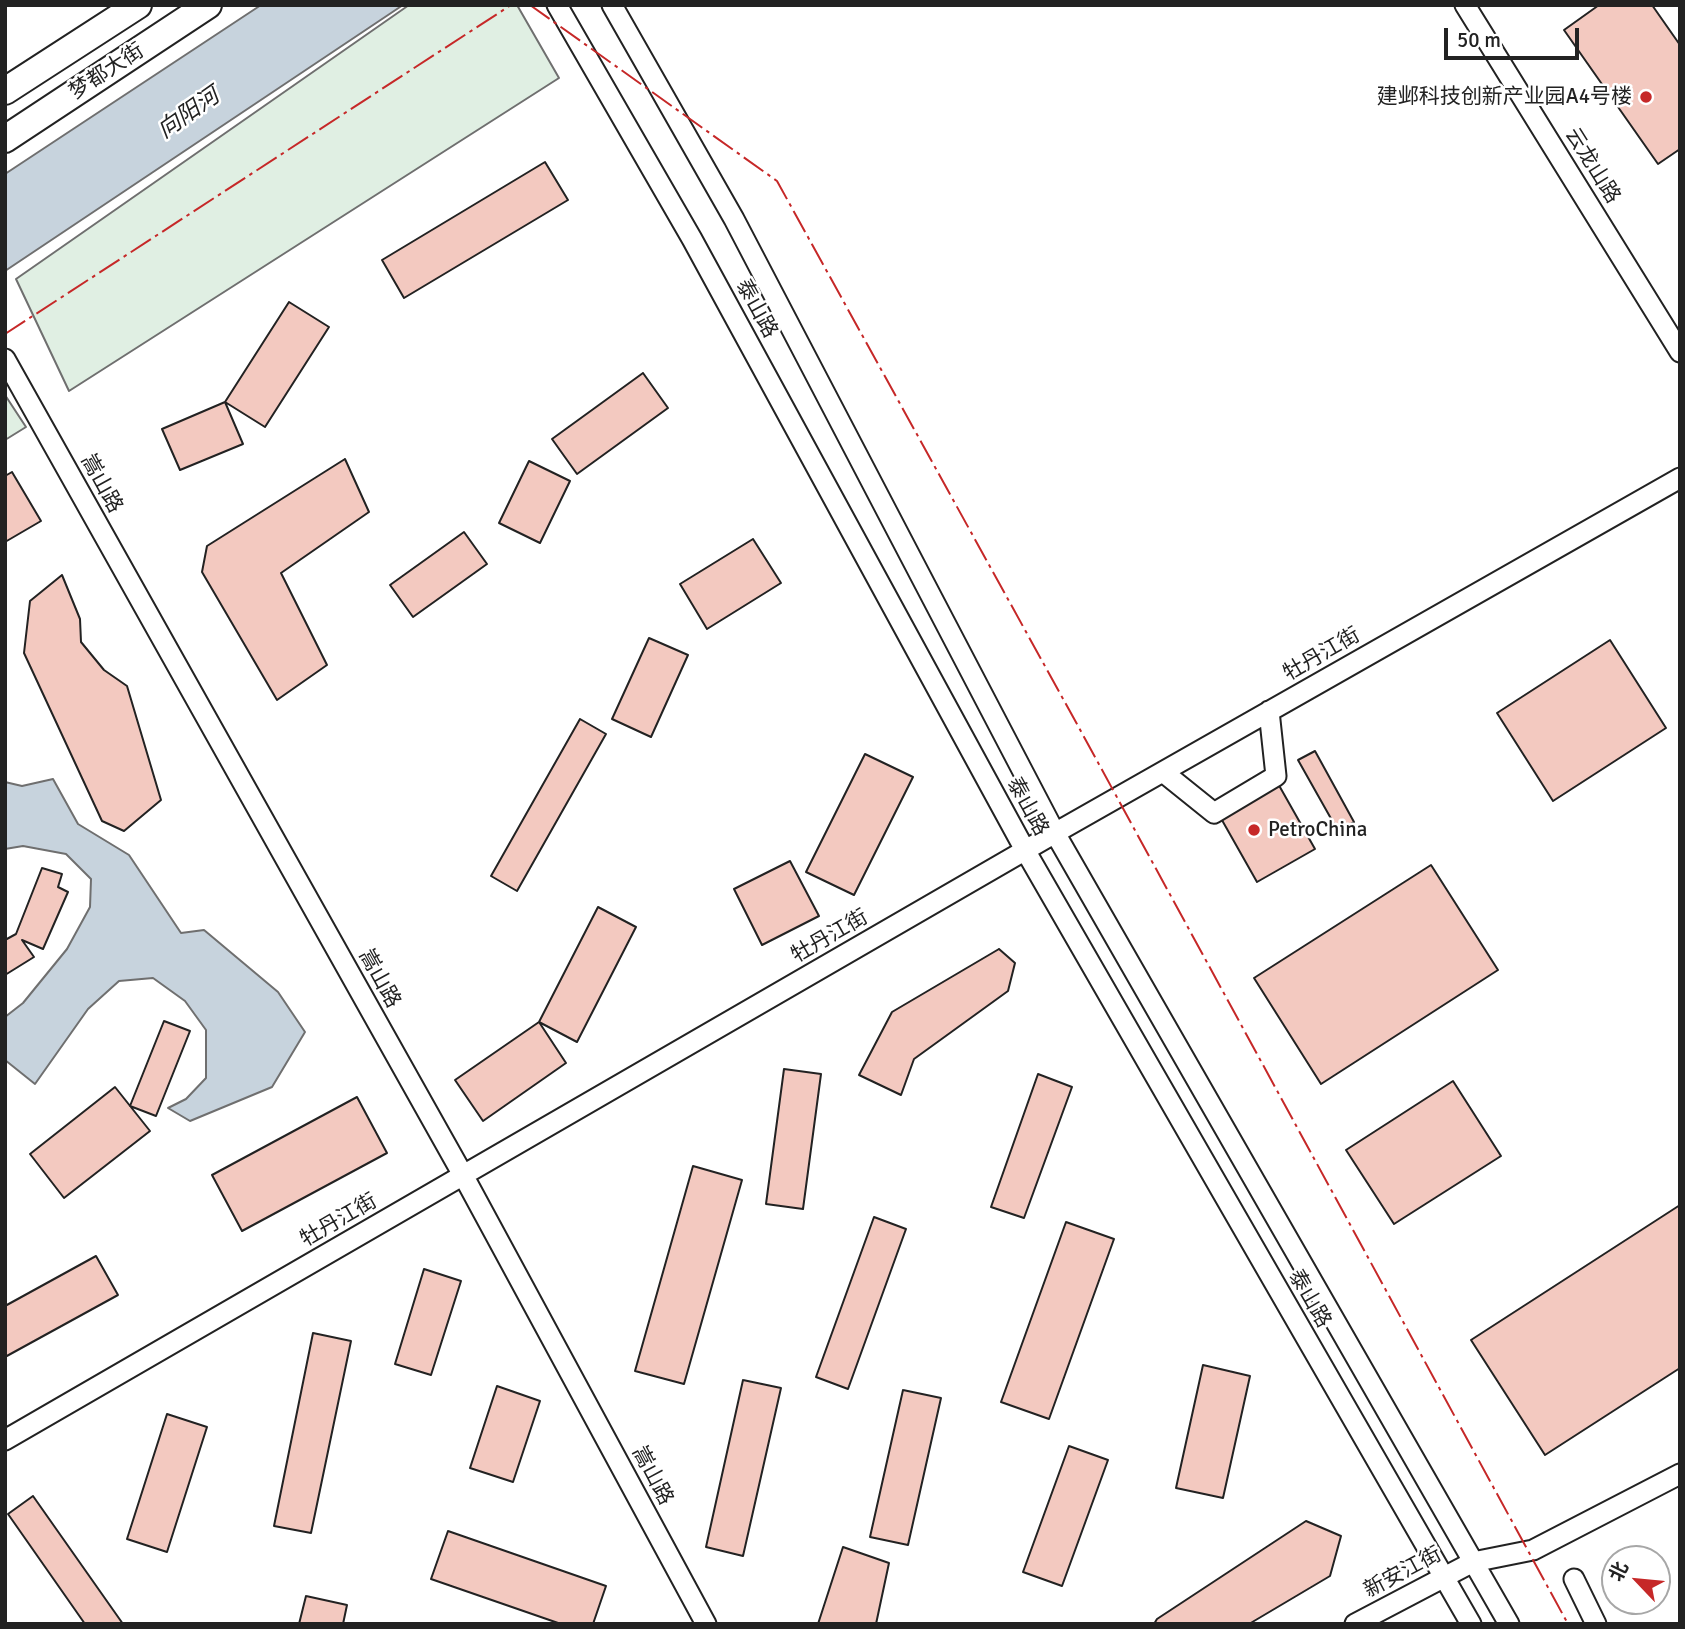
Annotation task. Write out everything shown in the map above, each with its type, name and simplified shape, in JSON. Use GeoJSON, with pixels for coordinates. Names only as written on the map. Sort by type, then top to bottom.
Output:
{"type":"FeatureCollection","features":[{"type":"Feature","properties":{"kind":"main road","name":"梦都大街"},"geometry":{"type":"LineString","coordinates":[[5,91],[138,5]]}},
{"type":"Feature","properties":{"kind":"main road","name":"梦都大街"},"geometry":{"type":"LineString","coordinates":[[5,139],[208,5]]}},
{"type":"Feature","properties":{"kind":"street","name":"泰山路"},"geometry":{"type":"LineString","coordinates":[[557,5],[692,239],[1024,850],[1471,1624]]}},
{"type":"Feature","properties":{"kind":"street","name":"泰山路"},"geometry":{"type":"LineString","coordinates":[[612,5],[734,219],[1055,833],[1509,1624]]}},
{"type":"Feature","properties":{"kind":"street","name":"云龙山路"},"geometry":{"type":"LineString","coordinates":[[1465,5],[1680,352]]}},
{"type":"Feature","properties":{"kind":"street","name":"嵩山路"},"geometry":{"type":"LineString","coordinates":[[5,359],[463,1175],[706,1624]]}},
{"type":"Feature","properties":{"kind":"street","name":"牡丹江街"},"geometry":{"type":"LineString","coordinates":[[5,1440],[1024,850],[1680,478]]}},
{"type":"Feature","properties":{"kind":"street"},"geometry":{"type":"LineString","coordinates":[[1163,772],[1214,813],[1276,776],[1269,711]]}},
{"type":"Feature","properties":{"kind":"street","name":"新安江街"},"geometry":{"type":"LineString","coordinates":[[1355,1624],[1473,1562],[1533,1550],[1680,1474]]}},
{"type":"Feature","properties":{"kind":"street"},"geometry":{"type":"LineString","coordinates":[[1574,1579],[1596,1624]]}},
{"type":"Feature","properties":{"kind":"green space"},"geometry":{"type":"Polygon","coordinates":[[[409,5],[517,5],[559,78],[69,391],[16,279],[409,5]]]}},
{"type":"Feature","properties":{"kind":"green space"},"geometry":{"type":"Polygon","coordinates":[[[5,395],[26,427],[5,440],[5,395]]]}},
{"type":"Feature","properties":{"kind":"water","name":"向阳河"},"geometry":{"type":"Polygon","coordinates":[[[261,5],[403,5],[5,271],[5,174],[261,5]]]}},
{"type":"Feature","properties":{"kind":"water"},"geometry":{"type":"Polygon","coordinates":[[[53,779],[78,824],[129,855],[181,933],[204,930],[278,992],[305,1032],[272,1087],[190,1121],[168,1108],[186,1099],[206,1078],[206,1030],[185,1001],[153,978],[119,981],[88,1009],[35,1084],[5,1060],[5,1017],[23,1003],[67,949],[90,907],[91,879],[66,854],[23,846],[5,849],[5,782],[22,786],[53,779]]]}},
{"type":"Feature","properties":{"kind":"building","name":"建邺科技创新产业园A4号楼"},"geometry":{"type":"Polygon","coordinates":[[[1599,5],[1652,5],[1680,45],[1680,149],[1658,164],[1564,30],[1599,5]]]}},
{"type":"Feature","properties":{"kind":"building"},"geometry":{"type":"Polygon","coordinates":[[[545,162],[568,200],[404,298],[382,260],[545,162]]]}},
{"type":"Feature","properties":{"kind":"building"},"geometry":{"type":"Polygon","coordinates":[[[289,302],[329,327],[265,427],[225,402],[289,302]]]}},
{"type":"Feature","properties":{"kind":"building"},"geometry":{"type":"Polygon","coordinates":[[[643,373],[668,408],[577,474],[552,439],[643,373]]]}},
{"type":"Feature","properties":{"kind":"building"},"geometry":{"type":"Polygon","coordinates":[[[225,402],[243,444],[180,470],[162,429],[225,402]]]}},
{"type":"Feature","properties":{"kind":"building"},"geometry":{"type":"Polygon","coordinates":[[[345,459],[369,512],[281,573],[327,665],[277,700],[202,572],[207,546],[345,459]]]}},
{"type":"Feature","properties":{"kind":"building"},"geometry":{"type":"Polygon","coordinates":[[[529,461],[570,481],[540,543],[499,523],[529,461]]]}},
{"type":"Feature","properties":{"kind":"building"},"geometry":{"type":"Polygon","coordinates":[[[12,472],[41,521],[5,542],[5,476],[12,472]]]}},
{"type":"Feature","properties":{"kind":"building"},"geometry":{"type":"Polygon","coordinates":[[[464,532],[487,564],[413,617],[390,585],[464,532]]]}},
{"type":"Feature","properties":{"kind":"building"},"geometry":{"type":"Polygon","coordinates":[[[753,539],[781,583],[707,629],[680,584],[753,539]]]}},
{"type":"Feature","properties":{"kind":"building"},"geometry":{"type":"Polygon","coordinates":[[[62,575],[80,619],[81,642],[104,670],[127,686],[161,800],[124,831],[102,821],[24,653],[30,601],[62,575]]]}},
{"type":"Feature","properties":{"kind":"building"},"geometry":{"type":"Polygon","coordinates":[[[649,638],[688,655],[651,737],[612,719],[649,638]]]}},
{"type":"Feature","properties":{"kind":"building"},"geometry":{"type":"Polygon","coordinates":[[[1610,640],[1666,728],[1553,801],[1497,713],[1610,640]]]}},
{"type":"Feature","properties":{"kind":"building"},"geometry":{"type":"Polygon","coordinates":[[[580,719],[606,734],[517,891],[491,876],[580,719]]]}},
{"type":"Feature","properties":{"kind":"building"},"geometry":{"type":"Polygon","coordinates":[[[1315,751],[1354,822],[1338,831],[1298,760],[1315,751]]]}},
{"type":"Feature","properties":{"kind":"building"},"geometry":{"type":"Polygon","coordinates":[[[865,754],[913,777],[854,895],[806,872],[865,754]]]}},
{"type":"Feature","properties":{"kind":"building"},"geometry":{"type":"Polygon","coordinates":[[[1272,773],[1315,849],[1257,882],[1214,806],[1272,773]]]}},
{"type":"Feature","properties":{"kind":"building"},"geometry":{"type":"Polygon","coordinates":[[[790,861],[819,916],[762,945],[734,889],[790,861]]]}},
{"type":"Feature","properties":{"kind":"building"},"geometry":{"type":"Polygon","coordinates":[[[1431,865],[1498,970],[1321,1084],[1254,978],[1431,865]]]}},
{"type":"Feature","properties":{"kind":"building"},"geometry":{"type":"Polygon","coordinates":[[[42,868],[62,874],[58,887],[68,892],[43,949],[22,940],[34,957],[5,975],[5,940],[16,934],[42,868]]]}},
{"type":"Feature","properties":{"kind":"building"},"geometry":{"type":"Polygon","coordinates":[[[598,907],[636,927],[577,1042],[539,1022],[598,907]]]}},
{"type":"Feature","properties":{"kind":"building"},"geometry":{"type":"Polygon","coordinates":[[[999,949],[1015,963],[1008,991],[914,1059],[901,1095],[859,1075],[892,1012],[999,949]]]}},
{"type":"Feature","properties":{"kind":"building"},"geometry":{"type":"Polygon","coordinates":[[[164,1021],[190,1031],[156,1116],[130,1106],[164,1021]]]}},
{"type":"Feature","properties":{"kind":"building"},"geometry":{"type":"Polygon","coordinates":[[[539,1022],[566,1063],[483,1121],[455,1080],[539,1022]]]}},
{"type":"Feature","properties":{"kind":"building"},"geometry":{"type":"Polygon","coordinates":[[[784,1069],[821,1074],[803,1209],[766,1204],[784,1069]]]}},
{"type":"Feature","properties":{"kind":"building"},"geometry":{"type":"Polygon","coordinates":[[[1038,1074],[1072,1087],[1024,1218],[991,1207],[1038,1074]]]}},
{"type":"Feature","properties":{"kind":"building"},"geometry":{"type":"Polygon","coordinates":[[[1453,1081],[1501,1156],[1394,1224],[1346,1150],[1453,1081]]]}},
{"type":"Feature","properties":{"kind":"building"},"geometry":{"type":"Polygon","coordinates":[[[115,1087],[150,1131],[64,1198],[30,1154],[115,1087]]]}},
{"type":"Feature","properties":{"kind":"building"},"geometry":{"type":"Polygon","coordinates":[[[357,1097],[387,1153],[242,1231],[212,1175],[357,1097]]]}},
{"type":"Feature","properties":{"kind":"building"},"geometry":{"type":"Polygon","coordinates":[[[693,1166],[742,1180],[684,1384],[635,1371],[693,1166]]]}},
{"type":"Feature","properties":{"kind":"building"},"geometry":{"type":"Polygon","coordinates":[[[1680,1205],[1680,1368],[1545,1455],[1471,1340],[1680,1205]]]}},
{"type":"Feature","properties":{"kind":"building"},"geometry":{"type":"Polygon","coordinates":[[[874,1217],[906,1229],[848,1389],[816,1377],[874,1217]]]}},
{"type":"Feature","properties":{"kind":"building"},"geometry":{"type":"Polygon","coordinates":[[[1066,1222],[1114,1239],[1049,1419],[1001,1402],[1066,1222]]]}},
{"type":"Feature","properties":{"kind":"building"},"geometry":{"type":"Polygon","coordinates":[[[96,1256],[118,1295],[5,1357],[5,1306],[96,1256]]]}},
{"type":"Feature","properties":{"kind":"building"},"geometry":{"type":"Polygon","coordinates":[[[424,1269],[461,1281],[431,1375],[395,1364],[424,1269]]]}},
{"type":"Feature","properties":{"kind":"building"},"geometry":{"type":"Polygon","coordinates":[[[313,1333],[351,1341],[311,1533],[274,1526],[313,1333]]]}},
{"type":"Feature","properties":{"kind":"building"},"geometry":{"type":"Polygon","coordinates":[[[1203,1365],[1250,1376],[1223,1498],[1176,1488],[1203,1365]]]}},
{"type":"Feature","properties":{"kind":"building"},"geometry":{"type":"Polygon","coordinates":[[[743,1380],[781,1388],[743,1556],[706,1547],[743,1380]]]}},
{"type":"Feature","properties":{"kind":"building"},"geometry":{"type":"Polygon","coordinates":[[[497,1386],[540,1401],[513,1482],[470,1468],[497,1386]]]}},
{"type":"Feature","properties":{"kind":"building"},"geometry":{"type":"Polygon","coordinates":[[[903,1390],[941,1398],[908,1545],[870,1537],[903,1390]]]}},
{"type":"Feature","properties":{"kind":"building"},"geometry":{"type":"Polygon","coordinates":[[[167,1414],[207,1427],[167,1552],[127,1539],[167,1414]]]}},
{"type":"Feature","properties":{"kind":"building"},"geometry":{"type":"Polygon","coordinates":[[[1069,1446],[1108,1460],[1062,1586],[1023,1572],[1069,1446]]]}},
{"type":"Feature","properties":{"kind":"building"},"geometry":{"type":"Polygon","coordinates":[[[33,1496],[123,1624],[85,1624],[8,1514],[33,1496]]]}},
{"type":"Feature","properties":{"kind":"building"},"geometry":{"type":"Polygon","coordinates":[[[1306,1521],[1341,1536],[1330,1576],[1249,1624],[1154,1624],[1157,1619],[1306,1521]]]}},
{"type":"Feature","properties":{"kind":"building"},"geometry":{"type":"Polygon","coordinates":[[[448,1531],[606,1586],[593,1624],[561,1624],[431,1579],[448,1531]]]}},
{"type":"Feature","properties":{"kind":"building"},"geometry":{"type":"Polygon","coordinates":[[[843,1547],[889,1563],[876,1624],[818,1624],[843,1547]]]}},
{"type":"Feature","properties":{"kind":"building"},"geometry":{"type":"Polygon","coordinates":[[[306,1596],[347,1605],[343,1624],[299,1624],[306,1596]]]}},
{"type":"Feature","properties":{"kind":"power"},"geometry":{"type":"LineString","coordinates":[[5,334],[511,5]]}},
{"type":"Feature","properties":{"kind":"power"},"geometry":{"type":"LineString","coordinates":[[530,5],[777,181],[1568,1624]]}},
{"type":"Feature","properties":{"kind":"place","name":"建邺科技创新产业园A4号楼"},"geometry":{"type":"Point","coordinates":[1646,97]}},
{"type":"Feature","properties":{"kind":"place","name":"PetroChina"},"geometry":{"type":"Point","coordinates":[1254,830]}}]}
